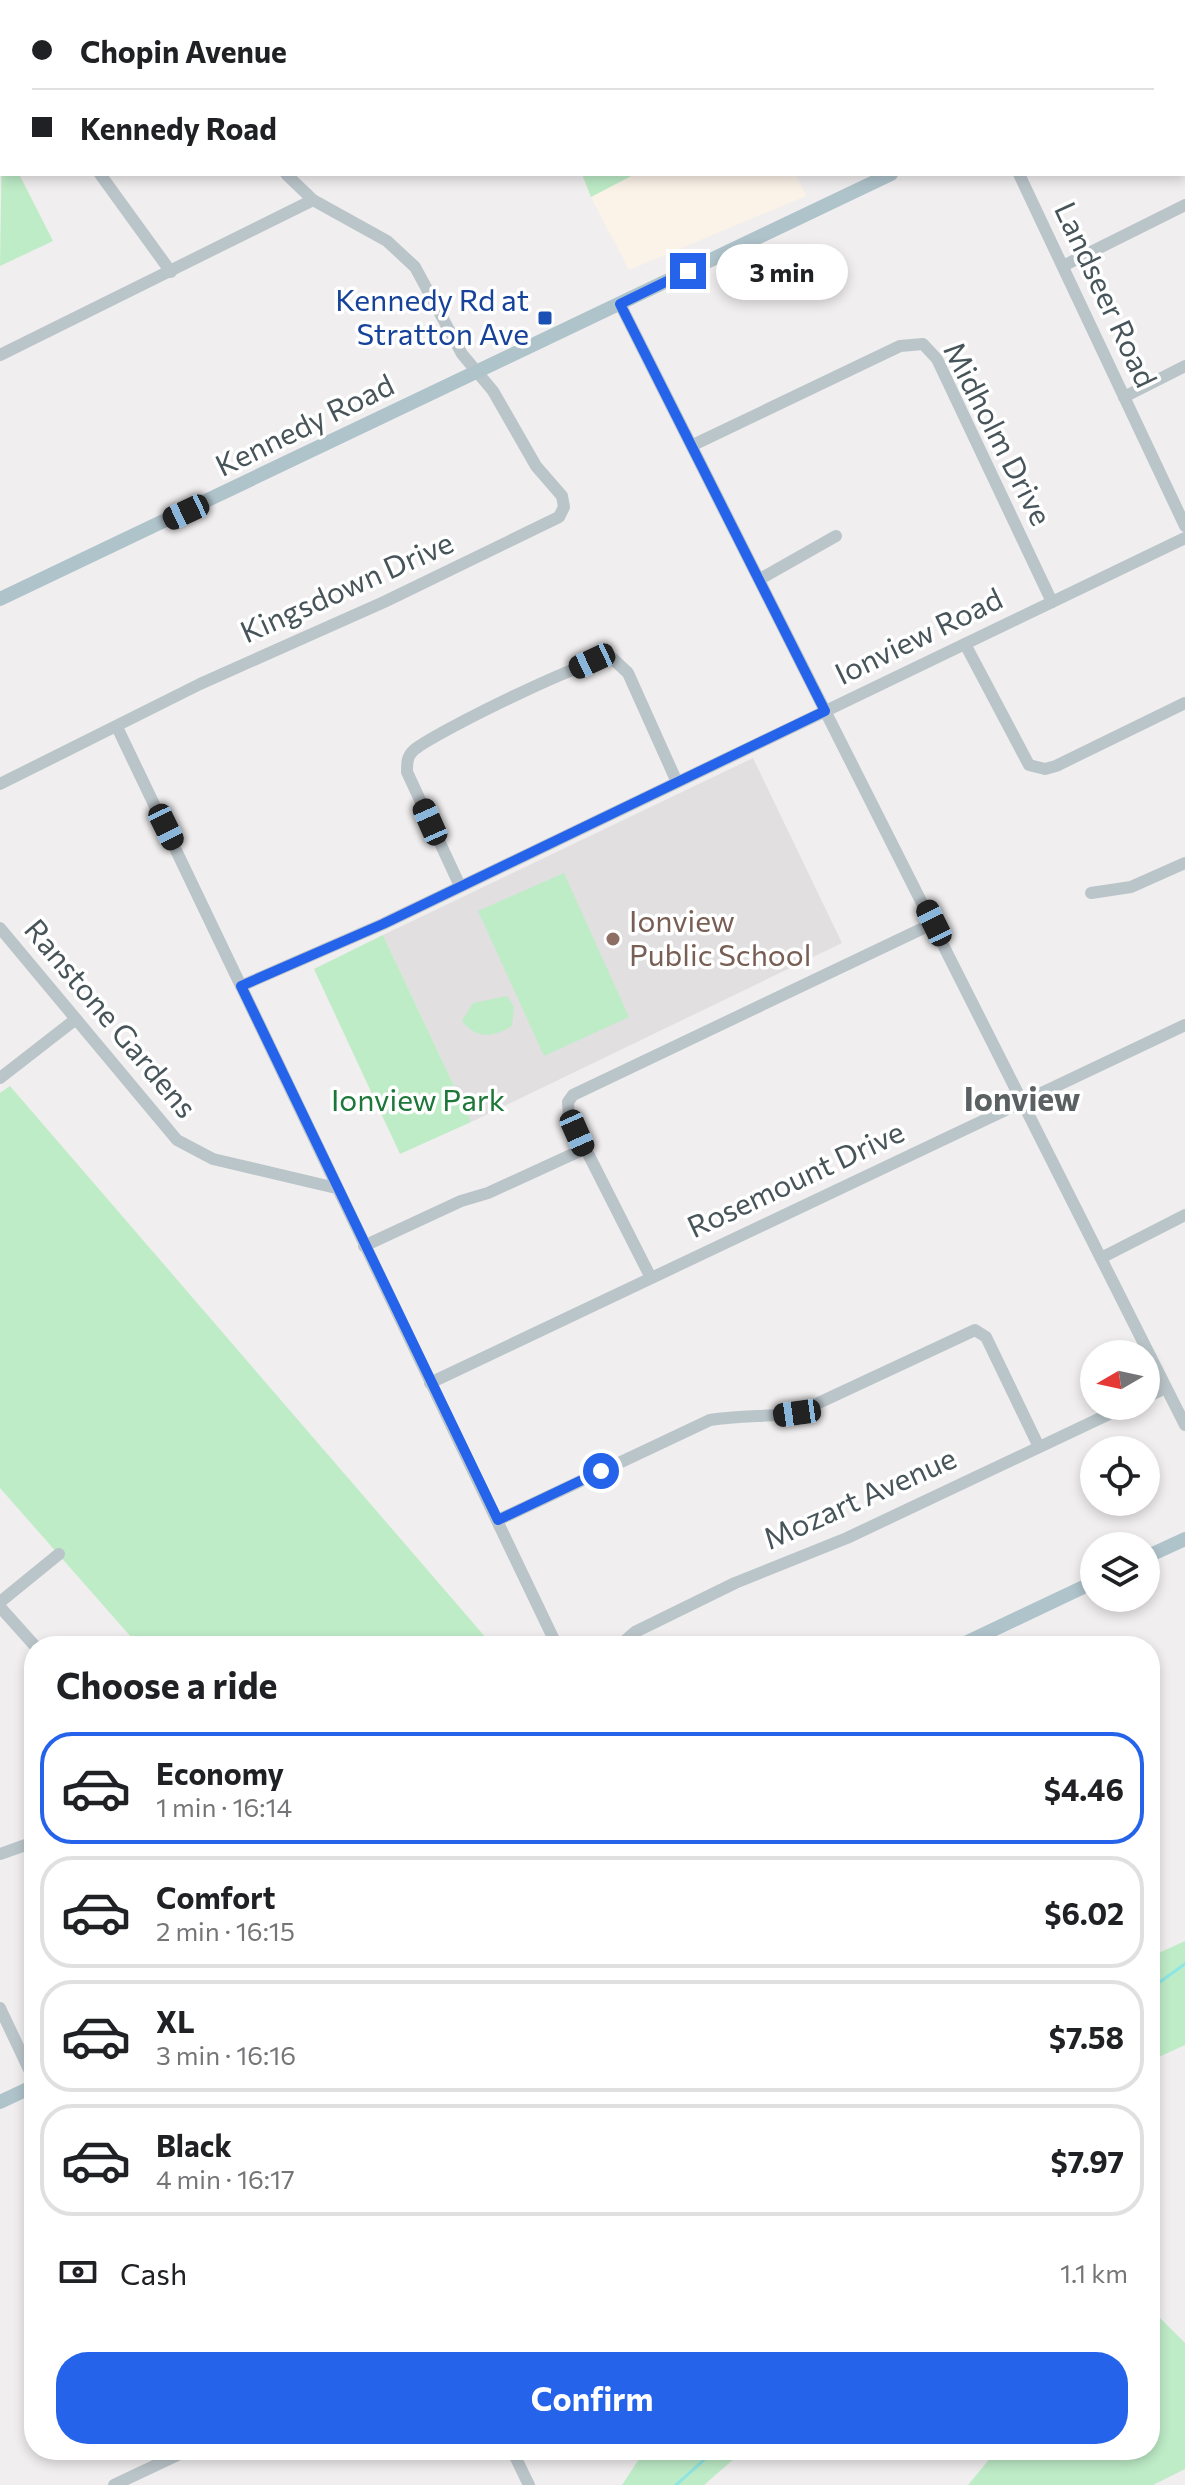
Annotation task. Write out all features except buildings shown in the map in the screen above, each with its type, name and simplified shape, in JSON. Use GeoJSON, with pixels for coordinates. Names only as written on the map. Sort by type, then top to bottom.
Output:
{"type":"FeatureCollection","features":[{"type":"Feature","properties":{"kind":"main road","name":"Kennedy Road"},"geometry":{"type":"LineString","coordinates":[[0,599],[887,176]]}},
{"type":"Feature","properties":{"kind":"main road"},"geometry":{"type":"LineString","coordinates":[[1160,1551],[1185,1539]]}},
{"type":"Feature","properties":{"kind":"main road"},"geometry":{"type":"LineString","coordinates":[[980,1636],[1080,1589]]}},
{"type":"Feature","properties":{"kind":"main road"},"geometry":{"type":"LineString","coordinates":[[0,2102],[24,2089]]}},
{"type":"Feature","properties":{"kind":"street"},"geometry":{"type":"LineString","coordinates":[[101,176],[171,272]]}},
{"type":"Feature","properties":{"kind":"street"},"geometry":{"type":"LineString","coordinates":[[288,176],[313,200],[405,254],[427,284],[459,350],[476,372]]}},
{"type":"Feature","properties":{"kind":"street","name":"Landseer Road"},"geometry":{"type":"LineString","coordinates":[[1020,176],[1185,526]]}},
{"type":"Feature","properties":{"kind":"street"},"geometry":{"type":"LineString","coordinates":[[0,355],[313,200]]}},
{"type":"Feature","properties":{"kind":"street"},"geometry":{"type":"LineString","coordinates":[[1063,266],[1185,205]]}},
{"type":"Feature","properties":{"kind":"street"},"geometry":{"type":"LineString","coordinates":[[620,304],[1185,1425]]}},
{"type":"Feature","properties":{"kind":"street","name":"Midholm Drive"},"geometry":{"type":"LineString","coordinates":[[693,445],[900,346],[923,344],[937,359],[1052,602]]}},
{"type":"Feature","properties":{"kind":"street"},"geometry":{"type":"LineString","coordinates":[[1124,397],[1185,366]]}},
{"type":"Feature","properties":{"kind":"street","name":"Kingsdown Drive"},"geometry":{"type":"LineString","coordinates":[[0,784],[200,684],[384,602],[559,517],[564,507],[562,496],[536,466],[493,391],[476,372]]}},
{"type":"Feature","properties":{"kind":"street"},"geometry":{"type":"LineString","coordinates":[[760,579],[836,536]]}},
{"type":"Feature","properties":{"kind":"street","name":"Ionview Road"},"geometry":{"type":"LineString","coordinates":[[241,986],[460,886],[1185,538]]}},
{"type":"Feature","properties":{"kind":"street"},"geometry":{"type":"LineString","coordinates":[[965,644],[1029,765],[1045,769],[1056,766],[1185,703]]}},
{"type":"Feature","properties":{"kind":"street"},"geometry":{"type":"LineString","coordinates":[[460,886],[407,772],[407,762],[411,752],[424,743],[493,708],[592,661],[612,658],[628,673],[676,780]]}},
{"type":"Feature","properties":{"kind":"street"},"geometry":{"type":"LineString","coordinates":[[117,727],[552,1636]]}},
{"type":"Feature","properties":{"kind":"street"},"geometry":{"type":"LineString","coordinates":[[1091,893],[1131,887],[1185,863]]}},
{"type":"Feature","properties":{"kind":"street"},"geometry":{"type":"LineString","coordinates":[[651,1278],[584,1149],[568,1109],[573,1095],[934,923]]}},
{"type":"Feature","properties":{"kind":"street","name":"Ranstone Gardens"},"geometry":{"type":"LineString","coordinates":[[0,928],[158,1121],[191,1150],[213,1159],[336,1188]]}},
{"type":"Feature","properties":{"kind":"street"},"geometry":{"type":"LineString","coordinates":[[0,1078],[76,1019]]}},
{"type":"Feature","properties":{"kind":"street","name":"Rosemount Drive"},"geometry":{"type":"LineString","coordinates":[[430,1383],[1185,1025]]}},
{"type":"Feature","properties":{"kind":"street"},"geometry":{"type":"LineString","coordinates":[[364,1246],[584,1149]]}},
{"type":"Feature","properties":{"kind":"street"},"geometry":{"type":"LineString","coordinates":[[1101,1258],[1185,1215]]}},
{"type":"Feature","properties":{"kind":"street"},"geometry":{"type":"LineString","coordinates":[[498,1520],[710,1420],[739,1415],[772,1417],[797,1413],[975,1330],[986,1337],[1039,1447]]}},
{"type":"Feature","properties":{"kind":"street"},"geometry":{"type":"LineString","coordinates":[[1160,1391],[1166,1388]]}},
{"type":"Feature","properties":{"kind":"street","name":"Mozart Avenue"},"geometry":{"type":"LineString","coordinates":[[630,1636],[746,1578],[847,1538],[1096,1420]]}},
{"type":"Feature","properties":{"kind":"street"},"geometry":{"type":"LineString","coordinates":[[27,1636],[0,1604],[59,1554]]}},
{"type":"Feature","properties":{"kind":"street"},"geometry":{"type":"LineString","coordinates":[[0,1854],[24,1846]]}},
{"type":"Feature","properties":{"kind":"street"},"geometry":{"type":"LineString","coordinates":[[0,2008],[24,2061]]}},
{"type":"Feature","properties":{"kind":"street"},"geometry":{"type":"LineString","coordinates":[[114,2485],[167,2460]]}},
{"type":"Feature","properties":{"kind":"street"},"geometry":{"type":"LineString","coordinates":[[517,2460],[529,2485]]}},
{"type":"Feature","properties":{"kind":"shaded area"},"geometry":{"type":"Polygon","coordinates":[[[631,176],[797,176],[806,196],[629,270],[591,197],[631,176]]]}},
{"type":"Feature","properties":{"kind":"shaded area","name":"Ionview Public School"},"geometry":{"type":"Polygon","coordinates":[[[753,758],[842,943],[471,1122],[383,935],[753,758]]]}},
{"type":"Feature","properties":{"kind":"green space"},"geometry":{"type":"Polygon","coordinates":[[[1,176],[20,176],[53,241],[0,266],[1,176]]]}},
{"type":"Feature","properties":{"kind":"green space"},"geometry":{"type":"Polygon","coordinates":[[[583,176],[631,176],[591,197],[583,176]]]}},
{"type":"Feature","properties":{"kind":"green space"},"geometry":{"type":"Polygon","coordinates":[[[564,873],[629,1017],[544,1056],[478,911],[564,873]]]}},
{"type":"Feature","properties":{"kind":"green space","name":"Ionview Park"},"geometry":{"type":"Polygon","coordinates":[[[383,935],[471,1122],[400,1154],[314,969],[383,935]]]}},
{"type":"Feature","properties":{"kind":"green space"},"geometry":{"type":"Polygon","coordinates":[[[507,996],[514,1007],[512,1026],[486,1035],[473,1031],[462,1021],[473,1003],[507,996]]]}},
{"type":"Feature","properties":{"kind":"green space"},"geometry":{"type":"Polygon","coordinates":[[[10,1086],[484,1636],[130,1636],[0,1488],[0,1093],[10,1086]]]}},
{"type":"Feature","properties":{"kind":"green space"},"geometry":{"type":"Polygon","coordinates":[[[1185,1941],[1185,2045],[1160,2056],[1160,1952],[1185,1941]]]}},
{"type":"Feature","properties":{"kind":"green space"},"geometry":{"type":"Polygon","coordinates":[[[1160,2318],[1185,2343],[1185,2469],[1153,2485],[968,2485],[989,2460],[1160,2460],[1160,2318]]]}},
{"type":"Feature","properties":{"kind":"green space"},"geometry":{"type":"Polygon","coordinates":[[[638,2460],[733,2460],[704,2485],[622,2485],[638,2460]]]}},
{"type":"Feature","properties":{"kind":"waterway"},"geometry":{"type":"LineString","coordinates":[[1160,1982],[1185,1964]]}},
{"type":"Feature","properties":{"kind":"waterway"},"geometry":{"type":"LineString","coordinates":[[676,2485],[704,2460]]}},
{"type":"Feature","properties":{"kind":"place","name":"Kennedy Rd at Stratton Ave"},"geometry":{"type":"Point","coordinates":[545,318]}},
{"type":"Feature","properties":{"kind":"place","name":"Ionview Public School"},"geometry":{"type":"Point","coordinates":[613,939]}},
{"type":"Feature","properties":{"kind":"district","name":"Ionview"},"geometry":{"type":"Point","coordinates":[1022,1100]}},
{"type":"Feature","properties":{"kind":"route"},"geometry":{"type":"LineString","coordinates":[[601,1471],[498,1520],[241,986],[383,924],[676,780],[825,711],[620,304],[688,271]]}}]}
